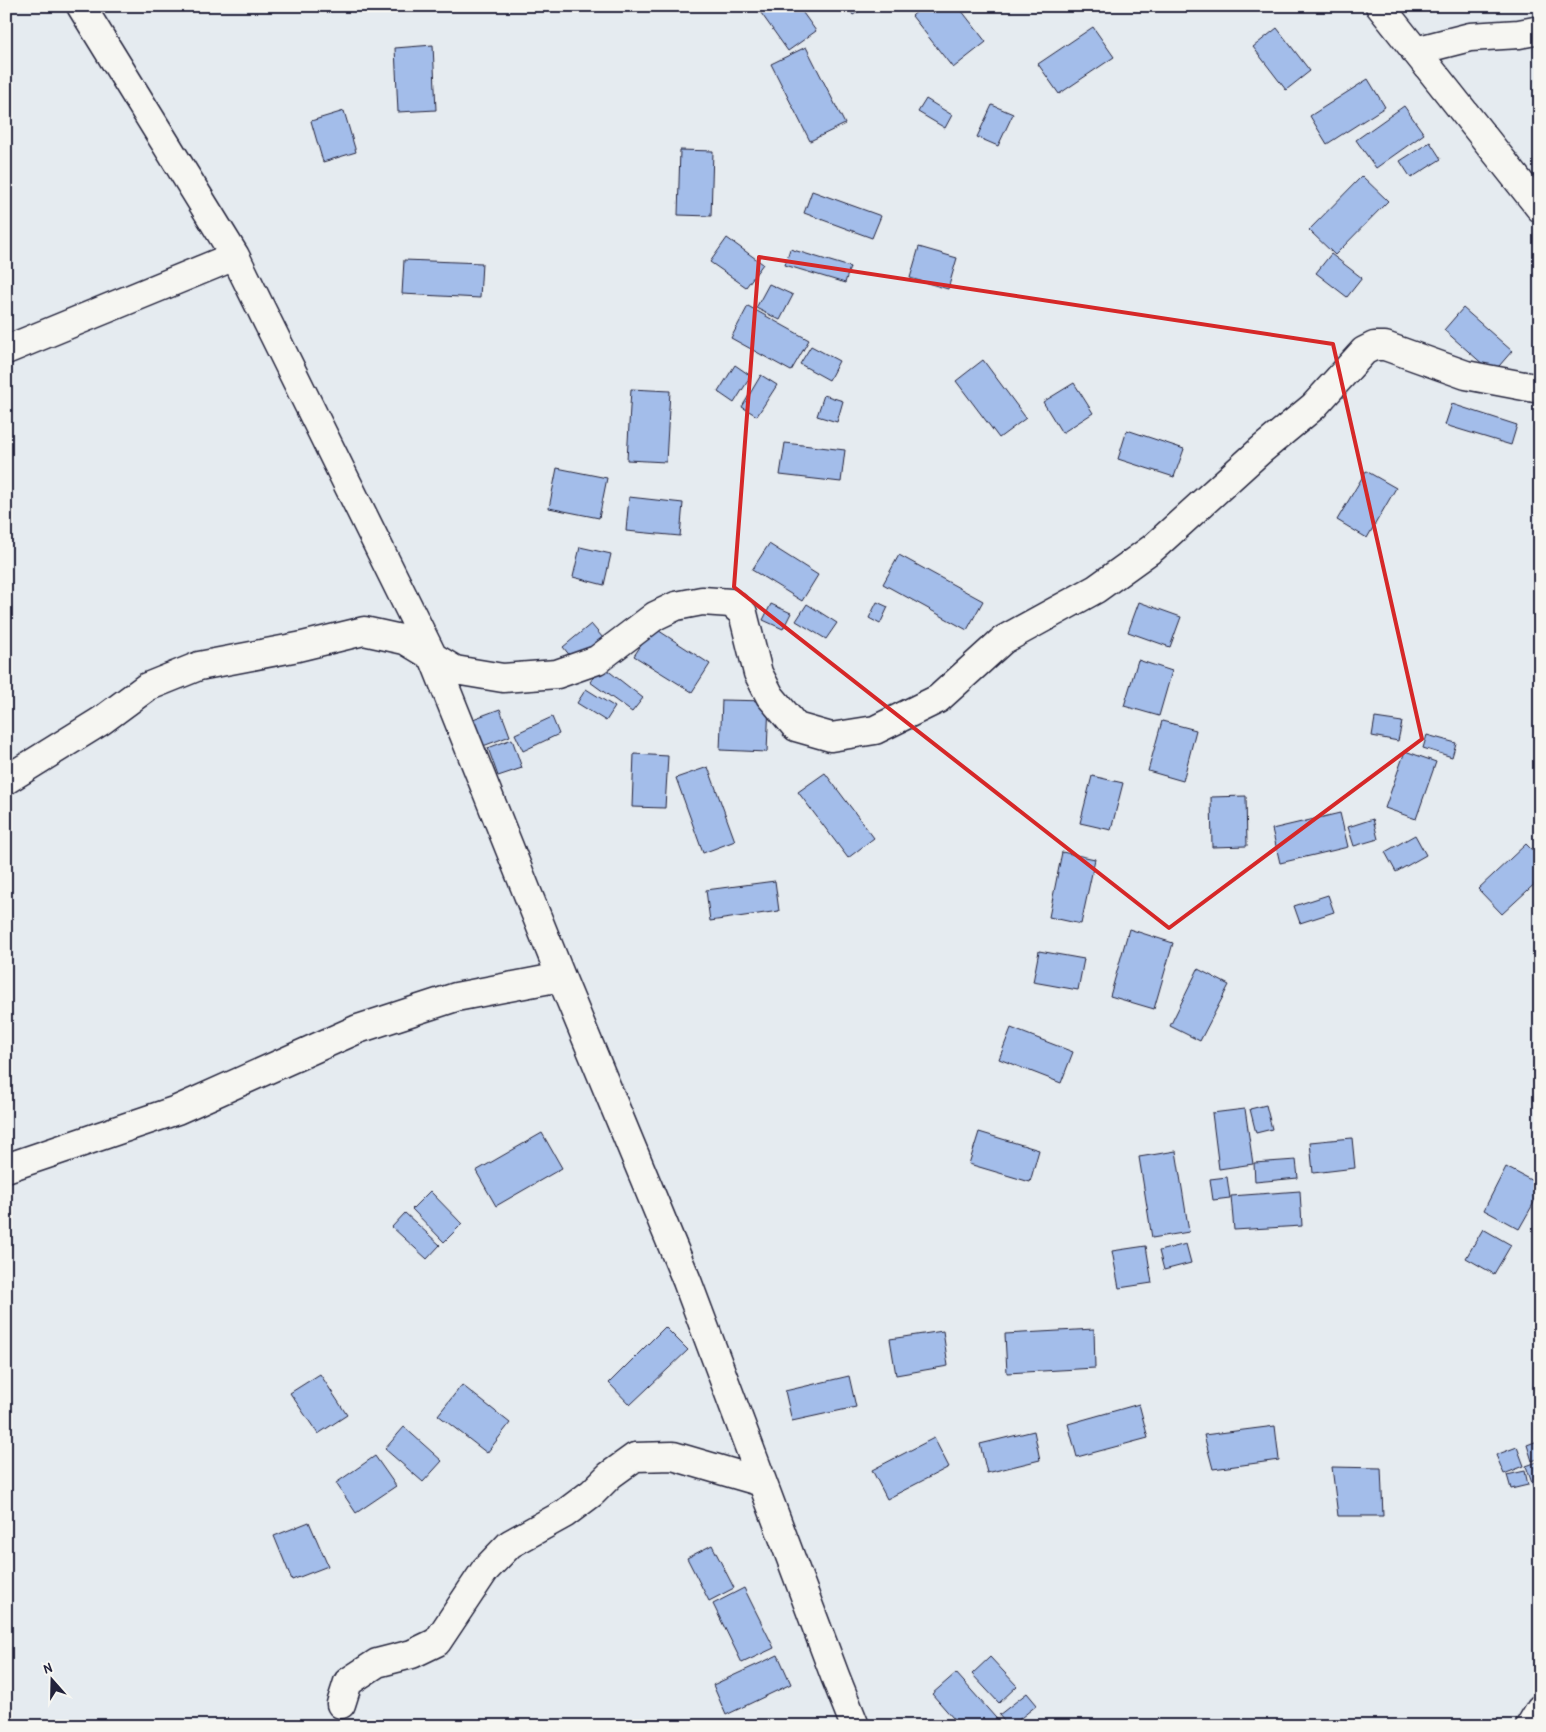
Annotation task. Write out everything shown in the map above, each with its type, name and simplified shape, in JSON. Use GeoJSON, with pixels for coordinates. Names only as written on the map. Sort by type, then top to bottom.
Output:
{"type":"FeatureCollection","features":[{"type":"Feature","properties":{"kind":"street"},"geometry":{"type":"LineString","coordinates":[[81,6],[235,256],[433,657],[561,977],[686,1281],[855,1726]]}},
{"type":"Feature","properties":{"kind":"street"},"geometry":{"type":"LineString","coordinates":[[1380,6],[1540,208]]}},
{"type":"Feature","properties":{"kind":"street"},"geometry":{"type":"LineString","coordinates":[[1415,51],[1470,37],[1519,34],[1540,30]]}},
{"type":"Feature","properties":{"kind":"street"},"geometry":{"type":"LineString","coordinates":[[6,350],[235,256]]}},
{"type":"Feature","properties":{"kind":"street"},"geometry":{"type":"LineString","coordinates":[[6,780],[101,721],[147,687],[199,666],[364,632],[405,640],[455,670],[503,678],[556,674],[597,660],[655,616],[676,606],[702,601],[731,603],[742,613],[758,673],[770,696],[796,727],[830,737],[875,730],[938,699],[1003,640],[1096,589],[1153,548],[1261,450],[1314,406],[1364,351],[1374,346],[1385,346],[1466,375],[1540,390]]}},
{"type":"Feature","properties":{"kind":"street"},"geometry":{"type":"LineString","coordinates":[[6,1168],[178,1110],[358,1029],[456,997],[561,977]]}},
{"type":"Feature","properties":{"kind":"street"},"geometry":{"type":"LineString","coordinates":[[341,1704],[348,1682],[377,1663],[412,1654],[437,1642],[485,1570],[510,1544],[564,1514],[592,1494],[610,1475],[635,1457],[673,1456],[762,1482]]}},
{"type":"Feature","properties":{"kind":"street"},"geometry":{"type":"LineString","coordinates":[[1530,1726],[1540,1709]]}},
{"type":"Feature","properties":{"kind":"highlighted area"},"geometry":{"type":"Polygon","coordinates":[[[759,257],[1333,344],[1422,739],[1169,928],[734,587],[759,257]]]}},
{"type":"Feature","properties":{"kind":"building"},"geometry":{"type":"Polygon","coordinates":[[[756,6],[798,6],[816,31],[788,51],[756,6]]]}},
{"type":"Feature","properties":{"kind":"building"},"geometry":{"type":"Polygon","coordinates":[[[847,6],[868,6],[853,15],[847,6]]]}},
{"type":"Feature","properties":{"kind":"building"},"geometry":{"type":"Polygon","coordinates":[[[923,6],[958,6],[986,42],[953,68],[912,16],[923,6]]]}},
{"type":"Feature","properties":{"kind":"building"},"geometry":{"type":"Polygon","coordinates":[[[1093,27],[1114,57],[1059,94],[1038,64],[1093,27]]]}},
{"type":"Feature","properties":{"kind":"building"},"geometry":{"type":"Polygon","coordinates":[[[1277,28],[1310,71],[1286,90],[1253,47],[1277,28]]]}},
{"type":"Feature","properties":{"kind":"building"},"geometry":{"type":"Polygon","coordinates":[[[433,45],[436,110],[398,112],[395,48],[433,45]]]}},
{"type":"Feature","properties":{"kind":"building"},"geometry":{"type":"Polygon","coordinates":[[[806,47],[845,124],[810,141],[771,64],[806,47]]]}},
{"type":"Feature","properties":{"kind":"building"},"geometry":{"type":"Polygon","coordinates":[[[1368,79],[1385,107],[1327,144],[1310,116],[1368,79]]]}},
{"type":"Feature","properties":{"kind":"building"},"geometry":{"type":"Polygon","coordinates":[[[926,99],[952,115],[945,128],[918,112],[926,99]]]}},
{"type":"Feature","properties":{"kind":"building"},"geometry":{"type":"Polygon","coordinates":[[[992,105],[1013,114],[998,146],[977,137],[992,105]]]}},
{"type":"Feature","properties":{"kind":"building"},"geometry":{"type":"Polygon","coordinates":[[[1404,106],[1424,134],[1376,168],[1356,140],[1404,106]]]}},
{"type":"Feature","properties":{"kind":"building"},"geometry":{"type":"Polygon","coordinates":[[[344,111],[356,152],[323,162],[311,121],[344,111]]]}},
{"type":"Feature","properties":{"kind":"building"},"geometry":{"type":"Polygon","coordinates":[[[1430,142],[1441,159],[1411,178],[1400,161],[1430,142]]]}},
{"type":"Feature","properties":{"kind":"building"},"geometry":{"type":"Polygon","coordinates":[[[680,150],[713,151],[711,216],[678,215],[680,150]]]}},
{"type":"Feature","properties":{"kind":"building"},"geometry":{"type":"Polygon","coordinates":[[[1362,176],[1388,201],[1335,255],[1309,230],[1362,176]]]}},
{"type":"Feature","properties":{"kind":"building"},"geometry":{"type":"Polygon","coordinates":[[[812,191],[881,216],[872,238],[804,213],[812,191]]]}},
{"type":"Feature","properties":{"kind":"building"},"geometry":{"type":"Polygon","coordinates":[[[727,238],[763,264],[746,287],[710,262],[727,238]]]}},
{"type":"Feature","properties":{"kind":"building"},"geometry":{"type":"Polygon","coordinates":[[[919,247],[957,258],[948,289],[910,278],[919,247]]]}},
{"type":"Feature","properties":{"kind":"building"},"geometry":{"type":"Polygon","coordinates":[[[790,249],[850,267],[845,283],[785,265],[790,249]]]}},
{"type":"Feature","properties":{"kind":"building"},"geometry":{"type":"Polygon","coordinates":[[[1331,254],[1362,278],[1347,297],[1316,273],[1331,254]]]}},
{"type":"Feature","properties":{"kind":"building"},"geometry":{"type":"Polygon","coordinates":[[[404,260],[482,263],[480,298],[402,294],[404,260]]]}},
{"type":"Feature","properties":{"kind":"building"},"geometry":{"type":"Polygon","coordinates":[[[769,284],[793,295],[780,320],[756,308],[769,284]]]}},
{"type":"Feature","properties":{"kind":"building"},"geometry":{"type":"Polygon","coordinates":[[[748,306],[809,340],[791,371],[731,338],[748,306]]]}},
{"type":"Feature","properties":{"kind":"building"},"geometry":{"type":"Polygon","coordinates":[[[1463,308],[1512,351],[1493,373],[1444,330],[1463,308]]]}},
{"type":"Feature","properties":{"kind":"building"},"geometry":{"type":"Polygon","coordinates":[[[811,346],[839,361],[829,380],[800,364],[811,346]]]}},
{"type":"Feature","properties":{"kind":"building"},"geometry":{"type":"Polygon","coordinates":[[[983,360],[1026,418],[999,438],[956,381],[983,360]]]}},
{"type":"Feature","properties":{"kind":"building"},"geometry":{"type":"Polygon","coordinates":[[[735,365],[751,376],[734,403],[718,392],[735,365]]]}},
{"type":"Feature","properties":{"kind":"building"},"geometry":{"type":"Polygon","coordinates":[[[761,375],[777,385],[757,416],[742,407],[761,375]]]}},
{"type":"Feature","properties":{"kind":"building"},"geometry":{"type":"Polygon","coordinates":[[[1074,383],[1093,413],[1062,433],[1043,402],[1074,383]]]}},
{"type":"Feature","properties":{"kind":"building"},"geometry":{"type":"Polygon","coordinates":[[[631,389],[670,391],[666,462],[627,460],[631,389]]]}},
{"type":"Feature","properties":{"kind":"building"},"geometry":{"type":"Polygon","coordinates":[[[824,395],[843,401],[837,422],[817,416],[824,395]]]}},
{"type":"Feature","properties":{"kind":"building"},"geometry":{"type":"Polygon","coordinates":[[[1452,404],[1517,425],[1511,445],[1445,425],[1452,404]]]}},
{"type":"Feature","properties":{"kind":"building"},"geometry":{"type":"Polygon","coordinates":[[[1127,430],[1184,449],[1174,477],[1118,459],[1127,430]]]}},
{"type":"Feature","properties":{"kind":"building"},"geometry":{"type":"Polygon","coordinates":[[[785,443],[845,450],[841,482],[780,475],[785,443]]]}},
{"type":"Feature","properties":{"kind":"building"},"geometry":{"type":"Polygon","coordinates":[[[557,468],[607,478],[599,518],[549,508],[557,468]]]}},
{"type":"Feature","properties":{"kind":"building"},"geometry":{"type":"Polygon","coordinates":[[[1366,471],[1396,488],[1367,538],[1337,520],[1366,471]]]}},
{"type":"Feature","properties":{"kind":"building"},"geometry":{"type":"Polygon","coordinates":[[[629,497],[683,503],[680,536],[626,531],[629,497]]]}},
{"type":"Feature","properties":{"kind":"building"},"geometry":{"type":"Polygon","coordinates":[[[769,544],[818,575],[802,601],[752,570],[769,544]]]}},
{"type":"Feature","properties":{"kind":"building"},"geometry":{"type":"Polygon","coordinates":[[[580,547],[611,554],[604,585],[573,577],[580,547]]]}},
{"type":"Feature","properties":{"kind":"building"},"geometry":{"type":"Polygon","coordinates":[[[899,555],[983,601],[967,630],[883,584],[899,555]]]}},
{"type":"Feature","properties":{"kind":"building"},"geometry":{"type":"Polygon","coordinates":[[[877,602],[888,607],[880,624],[869,618],[877,602]]]}},
{"type":"Feature","properties":{"kind":"building"},"geometry":{"type":"Polygon","coordinates":[[[1139,602],[1181,617],[1170,647],[1128,632],[1139,602]]]}},
{"type":"Feature","properties":{"kind":"building"},"geometry":{"type":"Polygon","coordinates":[[[771,604],[791,613],[783,629],[763,620],[771,604]]]}},
{"type":"Feature","properties":{"kind":"building"},"geometry":{"type":"Polygon","coordinates":[[[807,604],[837,623],[826,639],[796,621],[807,604]]]}},
{"type":"Feature","properties":{"kind":"building"},"geometry":{"type":"Polygon","coordinates":[[[591,624],[603,638],[575,662],[563,647],[591,624]]]}},
{"type":"Feature","properties":{"kind":"building"},"geometry":{"type":"Polygon","coordinates":[[[653,627],[710,664],[692,692],[634,656],[653,627]]]}},
{"type":"Feature","properties":{"kind":"building"},"geometry":{"type":"Polygon","coordinates":[[[1138,660],[1172,671],[1159,716],[1124,706],[1138,660]]]}},
{"type":"Feature","properties":{"kind":"building"},"geometry":{"type":"Polygon","coordinates":[[[602,666],[643,698],[632,712],[590,682],[602,666]]]}},
{"type":"Feature","properties":{"kind":"building"},"geometry":{"type":"Polygon","coordinates":[[[586,689],[615,707],[606,721],[577,703],[586,689]]]}},
{"type":"Feature","properties":{"kind":"building"},"geometry":{"type":"Polygon","coordinates":[[[722,700],[769,701],[767,752],[720,750],[722,700]]]}},
{"type":"Feature","properties":{"kind":"building"},"geometry":{"type":"Polygon","coordinates":[[[500,709],[510,736],[483,746],[473,719],[500,709]]]}},
{"type":"Feature","properties":{"kind":"building"},"geometry":{"type":"Polygon","coordinates":[[[552,717],[559,734],[523,751],[515,734],[552,717]]]}},
{"type":"Feature","properties":{"kind":"building"},"geometry":{"type":"Polygon","coordinates":[[[1375,718],[1402,722],[1398,741],[1372,736],[1375,718]]]}},
{"type":"Feature","properties":{"kind":"building"},"geometry":{"type":"Polygon","coordinates":[[[1162,721],[1196,730],[1183,781],[1148,771],[1162,721]]]}},
{"type":"Feature","properties":{"kind":"building"},"geometry":{"type":"Polygon","coordinates":[[[1427,735],[1456,743],[1452,757],[1423,748],[1427,735]]]}},
{"type":"Feature","properties":{"kind":"building"},"geometry":{"type":"Polygon","coordinates":[[[512,739],[522,768],[498,776],[488,748],[512,739]]]}},
{"type":"Feature","properties":{"kind":"building"},"geometry":{"type":"Polygon","coordinates":[[[1405,751],[1436,762],[1416,819],[1385,808],[1405,751]]]}},
{"type":"Feature","properties":{"kind":"building"},"geometry":{"type":"Polygon","coordinates":[[[634,754],[668,756],[665,808],[632,807],[634,754]]]}},
{"type":"Feature","properties":{"kind":"building"},"geometry":{"type":"Polygon","coordinates":[[[708,767],[735,841],[703,853],[676,778],[708,767]]]}},
{"type":"Feature","properties":{"kind":"building"},"geometry":{"type":"Polygon","coordinates":[[[825,773],[874,838],[848,858],[798,792],[825,773]]]}},
{"type":"Feature","properties":{"kind":"building"},"geometry":{"type":"Polygon","coordinates":[[[1092,776],[1123,783],[1111,830],[1080,823],[1092,776]]]}},
{"type":"Feature","properties":{"kind":"building"},"geometry":{"type":"Polygon","coordinates":[[[1246,796],[1247,846],[1212,847],[1211,797],[1246,796]]]}},
{"type":"Feature","properties":{"kind":"building"},"geometry":{"type":"Polygon","coordinates":[[[1340,813],[1348,847],[1280,863],[1272,829],[1340,813]]]}},
{"type":"Feature","properties":{"kind":"building"},"geometry":{"type":"Polygon","coordinates":[[[1373,819],[1378,839],[1354,846],[1348,827],[1373,819]]]}},
{"type":"Feature","properties":{"kind":"building"},"geometry":{"type":"Polygon","coordinates":[[[1415,835],[1426,855],[1396,872],[1385,852],[1415,835]]]}},
{"type":"Feature","properties":{"kind":"building"},"geometry":{"type":"Polygon","coordinates":[[[1526,844],[1540,858],[1540,879],[1502,914],[1478,889],[1526,844]]]}},
{"type":"Feature","properties":{"kind":"building"},"geometry":{"type":"Polygon","coordinates":[[[1062,852],[1095,859],[1081,924],[1049,917],[1062,852]]]}},
{"type":"Feature","properties":{"kind":"building"},"geometry":{"type":"Polygon","coordinates":[[[775,881],[779,911],[710,921],[706,890],[775,881]]]}},
{"type":"Feature","properties":{"kind":"building"},"geometry":{"type":"Polygon","coordinates":[[[1328,895],[1334,912],[1300,923],[1294,906],[1328,895]]]}},
{"type":"Feature","properties":{"kind":"building"},"geometry":{"type":"Polygon","coordinates":[[[1129,929],[1173,943],[1154,1009],[1110,996],[1129,929]]]}},
{"type":"Feature","properties":{"kind":"building"},"geometry":{"type":"Polygon","coordinates":[[[1039,951],[1084,959],[1078,990],[1033,982],[1039,951]]]}},
{"type":"Feature","properties":{"kind":"building"},"geometry":{"type":"Polygon","coordinates":[[[1198,969],[1229,985],[1200,1041],[1170,1026],[1198,969]]]}},
{"type":"Feature","properties":{"kind":"building"},"geometry":{"type":"Polygon","coordinates":[[[1011,1028],[1073,1052],[1061,1083],[999,1059],[1011,1028]]]}},
{"type":"Feature","properties":{"kind":"building"},"geometry":{"type":"Polygon","coordinates":[[[1266,1105],[1272,1129],[1256,1133],[1250,1109],[1266,1105]]]}},
{"type":"Feature","properties":{"kind":"building"},"geometry":{"type":"Polygon","coordinates":[[[1245,1109],[1253,1164],[1219,1169],[1212,1113],[1245,1109]]]}},
{"type":"Feature","properties":{"kind":"building"},"geometry":{"type":"Polygon","coordinates":[[[979,1132],[1039,1150],[1030,1182],[969,1164],[979,1132]]]}},
{"type":"Feature","properties":{"kind":"building"},"geometry":{"type":"Polygon","coordinates":[[[542,1133],[562,1168],[496,1206],[476,1171],[542,1133]]]}},
{"type":"Feature","properties":{"kind":"building"},"geometry":{"type":"Polygon","coordinates":[[[1352,1138],[1355,1168],[1313,1173],[1310,1142],[1352,1138]]]}},
{"type":"Feature","properties":{"kind":"building"},"geometry":{"type":"Polygon","coordinates":[[[1176,1151],[1189,1232],[1152,1238],[1139,1157],[1176,1151]]]}},
{"type":"Feature","properties":{"kind":"building"},"geometry":{"type":"Polygon","coordinates":[[[1296,1160],[1298,1178],[1255,1182],[1254,1163],[1296,1160]]]}},
{"type":"Feature","properties":{"kind":"building"},"geometry":{"type":"Polygon","coordinates":[[[1506,1167],[1540,1185],[1540,1192],[1519,1229],[1484,1210],[1506,1167]]]}},
{"type":"Feature","properties":{"kind":"building"},"geometry":{"type":"Polygon","coordinates":[[[1227,1177],[1230,1198],[1213,1200],[1210,1179],[1227,1177]]]}},
{"type":"Feature","properties":{"kind":"building"},"geometry":{"type":"Polygon","coordinates":[[[430,1191],[462,1224],[444,1242],[412,1209],[430,1191]]]}},
{"type":"Feature","properties":{"kind":"building"},"geometry":{"type":"Polygon","coordinates":[[[1300,1191],[1302,1226],[1234,1230],[1231,1196],[1300,1191]]]}},
{"type":"Feature","properties":{"kind":"building"},"geometry":{"type":"Polygon","coordinates":[[[405,1213],[440,1245],[427,1259],[392,1227],[405,1213]]]}},
{"type":"Feature","properties":{"kind":"building"},"geometry":{"type":"Polygon","coordinates":[[[1483,1229],[1511,1245],[1494,1274],[1466,1258],[1483,1229]]]}},
{"type":"Feature","properties":{"kind":"building"},"geometry":{"type":"Polygon","coordinates":[[[1186,1244],[1191,1263],[1164,1270],[1159,1251],[1186,1244]]]}},
{"type":"Feature","properties":{"kind":"building"},"geometry":{"type":"Polygon","coordinates":[[[1146,1246],[1152,1283],[1119,1288],[1112,1251],[1146,1246]]]}},
{"type":"Feature","properties":{"kind":"building"},"geometry":{"type":"Polygon","coordinates":[[[665,1327],[688,1350],[630,1405],[609,1383],[665,1327]]]}},
{"type":"Feature","properties":{"kind":"building"},"geometry":{"type":"Polygon","coordinates":[[[1094,1329],[1095,1368],[1007,1373],[1005,1334],[1094,1329]]]}},
{"type":"Feature","properties":{"kind":"building"},"geometry":{"type":"Polygon","coordinates":[[[943,1331],[948,1366],[896,1375],[890,1339],[943,1331]]]}},
{"type":"Feature","properties":{"kind":"building"},"geometry":{"type":"Polygon","coordinates":[[[320,1374],[347,1415],[318,1434],[290,1393],[320,1374]]]}},
{"type":"Feature","properties":{"kind":"building"},"geometry":{"type":"Polygon","coordinates":[[[849,1376],[856,1407],[792,1421],[785,1391],[849,1376]]]}},
{"type":"Feature","properties":{"kind":"building"},"geometry":{"type":"Polygon","coordinates":[[[462,1385],[510,1423],[487,1453],[438,1415],[462,1385]]]}},
{"type":"Feature","properties":{"kind":"building"},"geometry":{"type":"Polygon","coordinates":[[[1139,1404],[1148,1438],[1077,1457],[1068,1424],[1139,1404]]]}},
{"type":"Feature","properties":{"kind":"building"},"geometry":{"type":"Polygon","coordinates":[[[1275,1426],[1279,1460],[1213,1469],[1204,1435],[1275,1426]]]}},
{"type":"Feature","properties":{"kind":"building"},"geometry":{"type":"Polygon","coordinates":[[[404,1427],[442,1461],[423,1482],[385,1449],[404,1427]]]}},
{"type":"Feature","properties":{"kind":"building"},"geometry":{"type":"Polygon","coordinates":[[[1034,1431],[1040,1460],[987,1473],[980,1444],[1034,1431]]]}},
{"type":"Feature","properties":{"kind":"building"},"geometry":{"type":"Polygon","coordinates":[[[934,1438],[949,1467],[887,1499],[872,1470],[934,1438]]]}},
{"type":"Feature","properties":{"kind":"building"},"geometry":{"type":"Polygon","coordinates":[[[1540,1440],[1540,1458],[1532,1461],[1527,1445],[1540,1440]]]}},
{"type":"Feature","properties":{"kind":"building"},"geometry":{"type":"Polygon","coordinates":[[[1517,1447],[1524,1466],[1504,1474],[1496,1455],[1517,1447]]]}},
{"type":"Feature","properties":{"kind":"building"},"geometry":{"type":"Polygon","coordinates":[[[375,1456],[396,1486],[356,1513],[336,1483],[375,1456]]]}},
{"type":"Feature","properties":{"kind":"building"},"geometry":{"type":"Polygon","coordinates":[[[1540,1461],[1540,1499],[1538,1500],[1526,1466],[1540,1461]]]}},
{"type":"Feature","properties":{"kind":"building"},"geometry":{"type":"Polygon","coordinates":[[[1332,1467],[1381,1468],[1383,1516],[1338,1516],[1332,1467]]]}},
{"type":"Feature","properties":{"kind":"building"},"geometry":{"type":"Polygon","coordinates":[[[1525,1471],[1528,1485],[1511,1489],[1507,1475],[1525,1471]]]}},
{"type":"Feature","properties":{"kind":"building"},"geometry":{"type":"Polygon","coordinates":[[[309,1522],[328,1566],[292,1580],[274,1536],[309,1522]]]}},
{"type":"Feature","properties":{"kind":"building"},"geometry":{"type":"Polygon","coordinates":[[[712,1545],[734,1588],[709,1601],[687,1558],[712,1545]]]}},
{"type":"Feature","properties":{"kind":"building"},"geometry":{"type":"Polygon","coordinates":[[[744,1588],[774,1648],[742,1663],[713,1604],[744,1588]]]}},
{"type":"Feature","properties":{"kind":"building"},"geometry":{"type":"Polygon","coordinates":[[[778,1655],[791,1684],[726,1715],[713,1685],[778,1655]]]}},
{"type":"Feature","properties":{"kind":"building"},"geometry":{"type":"Polygon","coordinates":[[[990,1657],[1017,1686],[999,1703],[972,1674],[990,1657]]]}},
{"type":"Feature","properties":{"kind":"building"},"geometry":{"type":"Polygon","coordinates":[[[956,1673],[1003,1726],[960,1726],[932,1694],[956,1673]]]}},
{"type":"Feature","properties":{"kind":"building"},"geometry":{"type":"Polygon","coordinates":[[[1027,1693],[1037,1705],[1011,1726],[1008,1726],[999,1715],[1027,1693]]]}}]}
